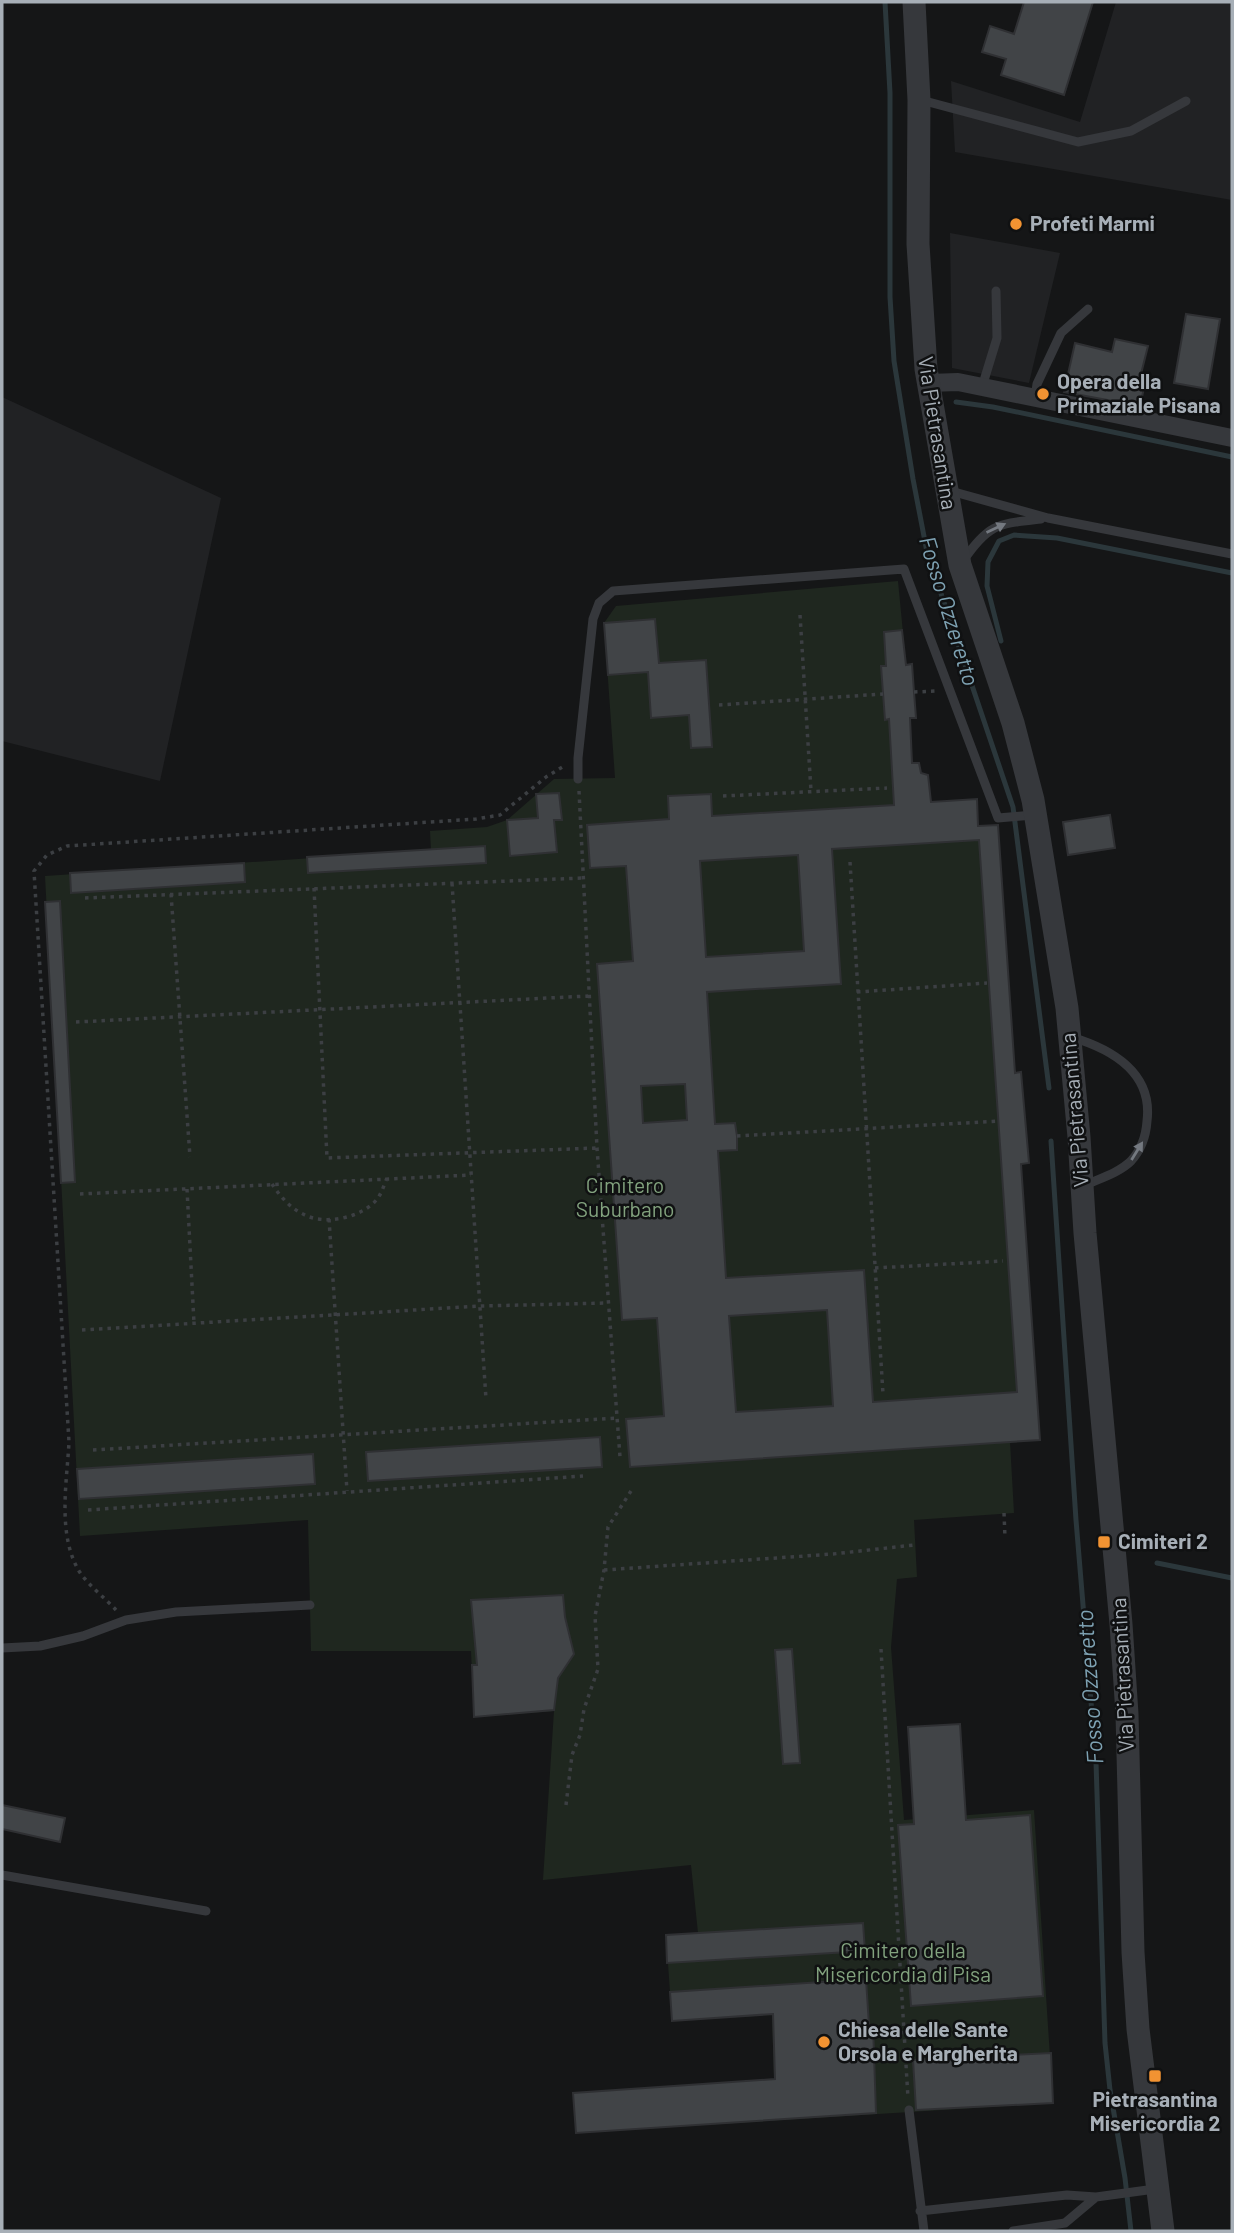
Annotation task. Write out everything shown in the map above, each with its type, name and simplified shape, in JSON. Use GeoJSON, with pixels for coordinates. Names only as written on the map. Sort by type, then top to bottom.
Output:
{"type":"FeatureCollection","features":[{"type":"Feature","properties":{"kind":"street","name":"Via Pietrasantina"},"geometry":{"type":"LineString","coordinates":[[914,2],[919,100],[918,244],[923,348],[960,565],[1016,732],[1061,967],[1069,1037],[1121,1624],[1127,1714],[1138,2029],[1149,2190],[1163,2231]]}},
{"type":"Feature","properties":{"kind":"street"},"geometry":{"type":"LineString","coordinates":[[929,383],[958,382],[1232,438]]}},
{"type":"Feature","properties":{"kind":"lane"},"geometry":{"type":"LineString","coordinates":[[919,100],[1078,142],[1131,131],[1186,101]]}},
{"type":"Feature","properties":{"kind":"lane"},"geometry":{"type":"LineString","coordinates":[[982,387],[997,338],[996,290]]}},
{"type":"Feature","properties":{"kind":"lane"},"geometry":{"type":"LineString","coordinates":[[1035,398],[1037,384],[1061,333],[1088,309]]}},
{"type":"Feature","properties":{"kind":"lane"},"geometry":{"type":"LineString","coordinates":[[945,489],[1048,518],[1232,554]]}},
{"type":"Feature","properties":{"kind":"lane"},"geometry":{"type":"LineString","coordinates":[[960,565],[977,540],[999,524],[1048,518]]}},
{"type":"Feature","properties":{"kind":"lane"},"geometry":{"type":"LineString","coordinates":[[578,779],[593,619],[599,603],[613,591],[904,569],[998,818],[1031,815]]}},
{"type":"Feature","properties":{"kind":"lane"},"geometry":{"type":"LineString","coordinates":[[1069,1037],[1097,1045],[1130,1067],[1143,1086],[1148,1112],[1143,1141],[1131,1161],[1081,1187]]}},
{"type":"Feature","properties":{"kind":"lane"},"geometry":{"type":"LineString","coordinates":[[2,1648],[40,1646],[83,1636],[126,1620],[176,1612],[310,1605]]}},
{"type":"Feature","properties":{"kind":"lane"},"geometry":{"type":"LineString","coordinates":[[2,1875],[206,1911]]}},
{"type":"Feature","properties":{"kind":"lane"},"geometry":{"type":"LineString","coordinates":[[909,2110],[924,2231]]}},
{"type":"Feature","properties":{"kind":"lane"},"geometry":{"type":"LineString","coordinates":[[920,2211],[1066,2195],[1096,2197],[1149,2190]]}},
{"type":"Feature","properties":{"kind":"lane"},"geometry":{"type":"LineString","coordinates":[[1013,2231],[1065,2222],[1096,2197]]}},
{"type":"Feature","properties":{"kind":"path"},"geometry":{"type":"LineString","coordinates":[[800,615],[811,792]]}},
{"type":"Feature","properties":{"kind":"path"},"geometry":{"type":"LineString","coordinates":[[914,692],[950,690]]}},
{"type":"Feature","properties":{"kind":"path"},"geometry":{"type":"LineString","coordinates":[[719,705],[883,694]]}},
{"type":"Feature","properties":{"kind":"path"},"geometry":{"type":"LineString","coordinates":[[126,1620],[80,1572],[69,1549],[66,1512],[69,1442],[34,871],[47,855],[67,846],[476,819],[500,815],[546,777],[578,758]]}},
{"type":"Feature","properties":{"kind":"path"},"geometry":{"type":"LineString","coordinates":[[578,779],[597,1148],[620,1457]]}},
{"type":"Feature","properties":{"kind":"path"},"geometry":{"type":"LineString","coordinates":[[723,796],[887,788]]}},
{"type":"Feature","properties":{"kind":"path"},"geometry":{"type":"LineString","coordinates":[[850,862],[883,1394]]}},
{"type":"Feature","properties":{"kind":"path"},"geometry":{"type":"LineString","coordinates":[[85,898],[583,878]]}},
{"type":"Feature","properties":{"kind":"path"},"geometry":{"type":"LineString","coordinates":[[452,883],[486,1399]]}},
{"type":"Feature","properties":{"kind":"path"},"geometry":{"type":"LineString","coordinates":[[314,888],[327,1158],[597,1148]]}},
{"type":"Feature","properties":{"kind":"path"},"geometry":{"type":"LineString","coordinates":[[172,894],[190,1157]]}},
{"type":"Feature","properties":{"kind":"path"},"geometry":{"type":"LineString","coordinates":[[858,992],[986,983]]}},
{"type":"Feature","properties":{"kind":"path"},"geometry":{"type":"LineString","coordinates":[[76,1022],[588,996]]}},
{"type":"Feature","properties":{"kind":"path"},"geometry":{"type":"LineString","coordinates":[[737,1136],[999,1121]]}},
{"type":"Feature","properties":{"kind":"path"},"geometry":{"type":"LineString","coordinates":[[80,1194],[471,1175]]}},
{"type":"Feature","properties":{"kind":"path"},"geometry":{"type":"LineString","coordinates":[[272,1184],[280,1197],[305,1216],[328,1219],[351,1216],[368,1208],[378,1198],[387,1178]]}},
{"type":"Feature","properties":{"kind":"path"},"geometry":{"type":"LineString","coordinates":[[187,1189],[194,1324]]}},
{"type":"Feature","properties":{"kind":"path"},"geometry":{"type":"LineString","coordinates":[[328,1219],[346,1491]]}},
{"type":"Feature","properties":{"kind":"path"},"geometry":{"type":"LineString","coordinates":[[875,1268],[1003,1261]]}},
{"type":"Feature","properties":{"kind":"path"},"geometry":{"type":"LineString","coordinates":[[82,1331],[481,1306],[607,1303]]}},
{"type":"Feature","properties":{"kind":"path"},"geometry":{"type":"LineString","coordinates":[[93,1450],[617,1418]]}},
{"type":"Feature","properties":{"kind":"path"},"geometry":{"type":"LineString","coordinates":[[88,1510],[583,1476]]}},
{"type":"Feature","properties":{"kind":"path"},"geometry":{"type":"LineString","coordinates":[[566,1805],[572,1755],[598,1670],[595,1616],[604,1570],[608,1527],[631,1490]]}},
{"type":"Feature","properties":{"kind":"path"},"geometry":{"type":"LineString","coordinates":[[1004,1513],[1005,1538]]}},
{"type":"Feature","properties":{"kind":"path"},"geometry":{"type":"LineString","coordinates":[[604,1570],[833,1554],[914,1545]]}},
{"type":"Feature","properties":{"kind":"path"},"geometry":{"type":"LineString","coordinates":[[881,1649],[909,2110]]}},
{"type":"Feature","properties":{"kind":"shaded area"},"geometry":{"type":"Polygon","coordinates":[[[1116,2],[1232,2],[1232,200],[955,152],[951,81],[1080,122],[1116,2]]]}},
{"type":"Feature","properties":{"kind":"shaded area"},"geometry":{"type":"Polygon","coordinates":[[[950,233],[1060,253],[1029,383],[952,368],[950,233]]]}},
{"type":"Feature","properties":{"kind":"shaded area"},"geometry":{"type":"Polygon","coordinates":[[[2,397],[221,498],[160,781],[2,741],[2,397]]]}},
{"type":"Feature","properties":{"kind":"green space","name":"Cimitero Suburbano"},"geometry":{"type":"Polygon","coordinates":[[[898,581],[906,664],[912,664],[916,718],[910,719],[912,763],[919,763],[921,773],[928,775],[931,802],[977,799],[978,826],[998,825],[1015,1072],[1021,1072],[1029,1163],[1021,1164],[1040,1440],[1010,1442],[1014,1513],[914,1520],[917,1577],[897,1579],[891,1647],[904,1820],[1034,1810],[1053,2103],[576,2133],[573,2093],[774,2079],[772,2015],[672,2021],[666,1935],[698,1933],[691,1865],[543,1880],[554,1711],[474,1717],[471,1651],[311,1651],[308,1520],[80,1536],[45,876],[431,850],[430,831],[487,827],[507,820],[554,779],[615,778],[604,623],[616,606],[898,581]]]}},
{"type":"Feature","properties":{"kind":"building"},"geometry":{"type":"Polygon","coordinates":[[[1024,2],[1093,2],[1064,95],[1001,75],[1006,59],[982,52],[990,26],[1014,34],[1024,2]]]}},
{"type":"Feature","properties":{"kind":"building"},"geometry":{"type":"Polygon","coordinates":[[[1186,314],[1220,319],[1208,389],[1174,383],[1186,314]]]}},
{"type":"Feature","properties":{"kind":"building"},"geometry":{"type":"Polygon","coordinates":[[[1115,339],[1148,346],[1139,382],[1145,383],[1140,406],[1064,392],[1075,343],[1112,352],[1115,339]]]}},
{"type":"Feature","properties":{"kind":"building"},"geometry":{"type":"Polygon","coordinates":[[[655,619],[659,663],[706,660],[712,747],[691,748],[689,715],[651,718],[648,672],[608,675],[604,623],[655,619]]]}},
{"type":"Feature","properties":{"kind":"building"},"geometry":{"type":"Polygon","coordinates":[[[902,630],[906,665],[912,664],[916,718],[910,718],[912,763],[919,763],[921,773],[928,775],[931,802],[977,799],[978,826],[998,825],[1015,1073],[1021,1072],[1029,1163],[1021,1164],[1040,1440],[630,1467],[626,1419],[664,1416],[657,1318],[622,1320],[597,964],[633,961],[626,866],[590,868],[587,825],[669,819],[668,796],[711,794],[712,816],[894,805],[889,719],[885,720],[881,666],[886,666],[884,632],[902,630]],[[979,840],[832,849],[841,984],[707,992],[715,1124],[735,1123],[737,1136],[737,1150],[718,1151],[726,1278],[864,1270],[873,1402],[1017,1392],[979,840]],[[798,855],[700,861],[706,957],[804,951],[798,855]],[[685,1084],[641,1086],[643,1123],[687,1120],[685,1084]],[[827,1310],[729,1316],[736,1412],[833,1406],[827,1310]]]}},
{"type":"Feature","properties":{"kind":"building"},"geometry":{"type":"Polygon","coordinates":[[[559,793],[562,820],[554,820],[557,852],[510,856],[507,820],[538,818],[536,794],[559,793]]]}},
{"type":"Feature","properties":{"kind":"building"},"geometry":{"type":"Polygon","coordinates":[[[1110,815],[1115,848],[1068,855],[1063,822],[1110,815]]]}},
{"type":"Feature","properties":{"kind":"building"},"geometry":{"type":"Polygon","coordinates":[[[485,846],[486,863],[308,873],[307,857],[485,846]]]}},
{"type":"Feature","properties":{"kind":"building"},"geometry":{"type":"Polygon","coordinates":[[[244,863],[245,882],[71,893],[70,873],[244,863]]]}},
{"type":"Feature","properties":{"kind":"building"},"geometry":{"type":"Polygon","coordinates":[[[60,901],[75,1182],[61,1183],[45,902],[60,901]]]}},
{"type":"Feature","properties":{"kind":"building"},"geometry":{"type":"Polygon","coordinates":[[[600,1437],[602,1467],[368,1481],[366,1452],[600,1437]]]}},
{"type":"Feature","properties":{"kind":"building"},"geometry":{"type":"Polygon","coordinates":[[[313,1454],[315,1484],[79,1499],[77,1469],[313,1454]]]}},
{"type":"Feature","properties":{"kind":"building"},"geometry":{"type":"Polygon","coordinates":[[[563,1595],[574,1654],[558,1678],[554,1710],[474,1717],[472,1665],[477,1665],[471,1600],[563,1595]]]}},
{"type":"Feature","properties":{"kind":"building"},"geometry":{"type":"Polygon","coordinates":[[[792,1649],[800,1763],[783,1764],[775,1650],[792,1649]]]}},
{"type":"Feature","properties":{"kind":"building"},"geometry":{"type":"Polygon","coordinates":[[[960,1724],[966,1820],[1030,1815],[1043,1996],[911,2006],[898,1825],[914,1824],[908,1727],[960,1724]]]}},
{"type":"Feature","properties":{"kind":"building"},"geometry":{"type":"Polygon","coordinates":[[[2,1805],[65,1818],[60,1842],[2,1829],[2,1805]]]}},
{"type":"Feature","properties":{"kind":"building"},"geometry":{"type":"Polygon","coordinates":[[[863,1923],[865,1951],[667,1963],[666,1935],[863,1923]]]}},
{"type":"Feature","properties":{"kind":"building"},"geometry":{"type":"Polygon","coordinates":[[[866,1979],[869,2025],[873,2025],[876,2113],[576,2133],[573,2093],[775,2079],[773,2014],[672,2021],[670,1992],[866,1979]]]}},
{"type":"Feature","properties":{"kind":"building"},"geometry":{"type":"Polygon","coordinates":[[[1051,2053],[1053,2103],[916,2110],[913,2060],[1051,2053]]]}},
{"type":"Feature","properties":{"kind":"waterway","name":"Fosso Ozzeretto"},"geometry":{"type":"LineString","coordinates":[[885,2],[890,93],[890,297],[894,361],[927,552],[1013,807],[1049,1088]]}},
{"type":"Feature","properties":{"kind":"waterway"},"geometry":{"type":"LineString","coordinates":[[956,402],[993,407],[1232,457]]}},
{"type":"Feature","properties":{"kind":"waterway"},"geometry":{"type":"LineString","coordinates":[[1001,641],[987,586],[988,562],[999,541],[1014,535],[1057,538],[1232,573]]}},
{"type":"Feature","properties":{"kind":"waterway","name":"Fosso Ozzeretto"},"geometry":{"type":"LineString","coordinates":[[1051,1141],[1076,1520],[1096,1762],[1105,2043],[1131,2231]]}},
{"type":"Feature","properties":{"kind":"waterway"},"geometry":{"type":"LineString","coordinates":[[1157,1563],[1232,1578]]}},
{"type":"Feature","properties":{"kind":"place","name":"Profeti Marmi"},"geometry":{"type":"Point","coordinates":[1016,224]}},
{"type":"Feature","properties":{"kind":"place","name":"Opera della Primaziale Pisana"},"geometry":{"type":"Point","coordinates":[1043,394]}},
{"type":"Feature","properties":{"kind":"place","name":"Cimiteri 2"},"geometry":{"type":"Point","coordinates":[1104,1542]}},
{"type":"Feature","properties":{"kind":"place","name":"Chiesa delle Sante Orsola e Margherita"},"geometry":{"type":"Point","coordinates":[824,2042]}},
{"type":"Feature","properties":{"kind":"place","name":"Pietrasantina Misericordia 2"},"geometry":{"type":"Point","coordinates":[1155,2076]}},
{"type":"Feature","properties":{"kind":"park label","name":"Cimitero della Misericordia di Pisa"},"geometry":{"type":"Point","coordinates":[903,1963]}}]}
